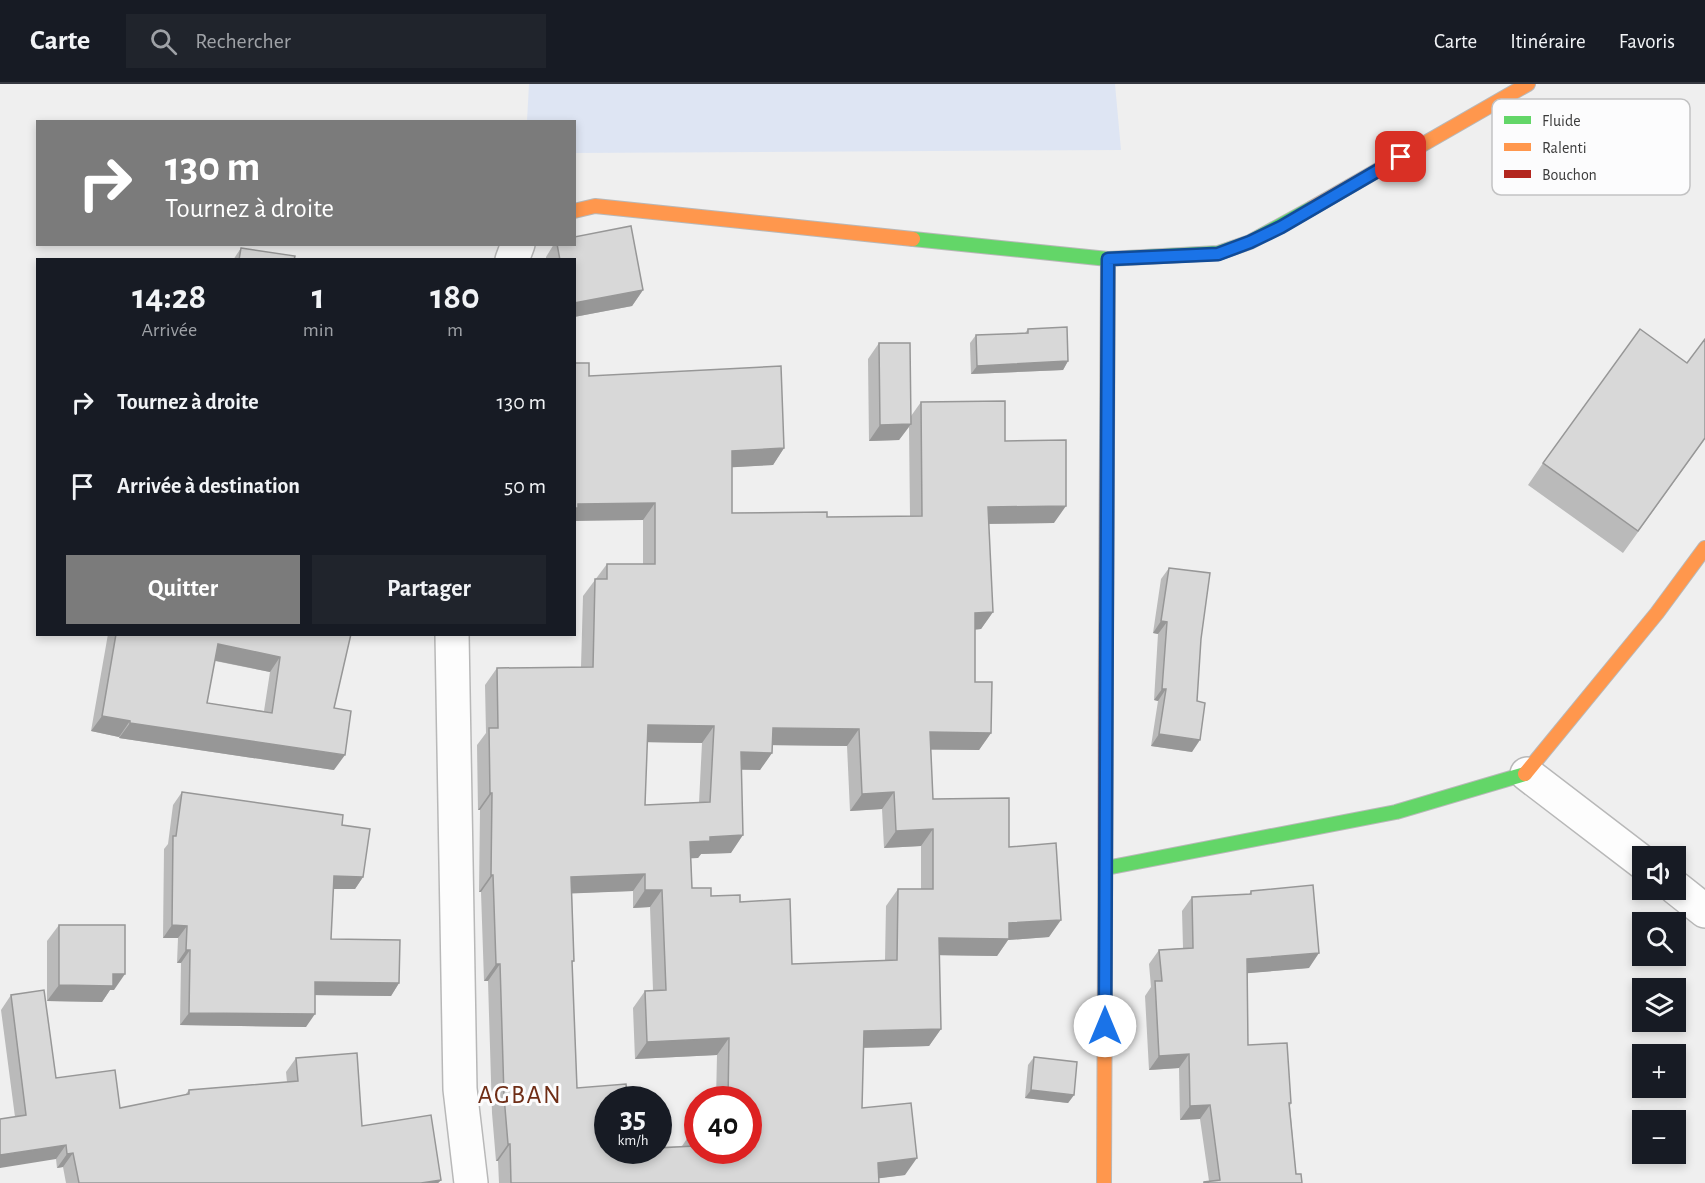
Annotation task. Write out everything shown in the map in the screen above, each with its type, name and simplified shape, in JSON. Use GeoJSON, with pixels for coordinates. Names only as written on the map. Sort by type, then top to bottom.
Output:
{"type":"FeatureCollection","features":[{"type":"Feature","properties":{"kind":"street"},"geometry":{"type":"LineString","coordinates":[[1502,99],[1528,84]]}},
{"type":"Feature","properties":{"kind":"street"},"geometry":{"type":"LineString","coordinates":[[576,211],[595,206],[1108,259],[1218,254],[1281,227],[1492,105]]}},
{"type":"Feature","properties":{"kind":"street"},"geometry":{"type":"LineString","coordinates":[[1104,1183],[1108,259]]}},
{"type":"Feature","properties":{"kind":"street"},"geometry":{"type":"LineString","coordinates":[[1106,868],[1396,812],[1527,774],[1657,613],[1705,548]]}},
{"type":"Feature","properties":{"kind":"street"},"geometry":{"type":"LineString","coordinates":[[452,636],[460,1089],[471,1183]]}},
{"type":"Feature","properties":{"kind":"street"},"geometry":{"type":"LineString","coordinates":[[1527,774],[1632,854]]}},
{"type":"Feature","properties":{"kind":"street"},"geometry":{"type":"LineString","coordinates":[[1686,896],[1705,910]]}},
{"type":"Feature","properties":{"kind":"shaded area"},"geometry":{"type":"Polygon","coordinates":[[[529,84],[1115,84],[1121,150],[576,153],[576,120],[527,120],[529,84]]]}},
{"type":"Feature","properties":{"kind":"building"},"geometry":{"type":"Polygon","coordinates":[[[631,226],[643,290],[576,303],[576,258],[560,258],[557,246],[576,246],[576,237],[631,226]]]}},
{"type":"Feature","properties":{"kind":"building"},"geometry":{"type":"Polygon","coordinates":[[[241,248],[295,256],[294,258],[239,258],[241,248]]]}},
{"type":"Feature","properties":{"kind":"building"},"geometry":{"type":"Polygon","coordinates":[[[1067,327],[1068,361],[977,366],[976,335],[1028,333],[1028,329],[1067,327]]]}},
{"type":"Feature","properties":{"kind":"building"},"geometry":{"type":"Polygon","coordinates":[[[1640,329],[1687,363],[1705,339],[1705,438],[1638,531],[1543,463],[1640,329]]]}},
{"type":"Feature","properties":{"kind":"building"},"geometry":{"type":"Polygon","coordinates":[[[879,343],[910,343],[911,424],[880,425],[879,343]]]}},
{"type":"Feature","properties":{"kind":"building"},"geometry":{"type":"Polygon","coordinates":[[[576,363],[589,363],[589,376],[781,366],[784,448],[732,451],[732,513],[827,512],[827,517],[922,516],[921,402],[1005,401],[1005,441],[1066,440],[1066,506],[988,507],[993,612],[975,613],[975,682],[992,682],[991,733],[930,732],[933,799],[1009,798],[1009,847],[1056,843],[1061,920],[1009,923],[1009,939],[939,938],[941,1029],[864,1031],[862,1108],[911,1103],[917,1158],[878,1163],[879,1183],[511,1183],[510,1144],[508,1144],[504,1096],[500,964],[496,964],[493,875],[491,875],[492,793],[490,793],[489,728],[498,728],[497,668],[593,667],[595,579],[607,579],[607,564],[655,564],[655,503],[578,504],[576,508],[576,363]],[[648,725],[645,805],[710,802],[714,726],[648,725]],[[773,728],[772,753],[741,752],[743,835],[710,837],[710,841],[690,842],[692,888],[711,888],[711,896],[740,895],[740,902],[790,899],[792,964],[897,960],[898,889],[933,889],[933,829],[896,831],[894,792],[862,794],[859,729],[773,728]],[[645,874],[571,877],[577,1088],[594,1087],[594,1164],[672,1164],[672,1147],[684,1147],[684,1164],[762,1164],[762,1086],[728,1086],[729,1038],[647,1042],[645,991],[666,990],[662,890],[645,890],[645,874]]]}},
{"type":"Feature","properties":{"kind":"building"},"geometry":{"type":"Polygon","coordinates":[[[1169,568],[1210,573],[1201,639],[1197,701],[1205,703],[1200,740],[1159,734],[1166,689],[1162,689],[1167,622],[1161,621],[1169,568]]]}},
{"type":"Feature","properties":{"kind":"building"},"geometry":{"type":"Polygon","coordinates":[[[116,636],[351,636],[334,708],[351,711],[345,755],[130,723],[130,721],[102,716],[116,636]],[[218,644],[207,703],[272,713],[280,657],[218,644]]]}},
{"type":"Feature","properties":{"kind":"building"},"geometry":{"type":"Polygon","coordinates":[[[182,792],[343,815],[342,825],[370,829],[363,877],[334,876],[331,939],[400,940],[399,983],[315,982],[315,1014],[189,1013],[190,950],[186,950],[187,926],[172,925],[173,836],[176,836],[182,792]]]}},
{"type":"Feature","properties":{"kind":"building"},"geometry":{"type":"Polygon","coordinates":[[[1313,885],[1319,953],[1247,959],[1248,1045],[1287,1043],[1291,1103],[1289,1103],[1296,1174],[1301,1174],[1302,1183],[1204,1183],[1220,1180],[1210,1105],[1190,1106],[1189,1054],[1159,1056],[1155,981],[1162,981],[1159,950],[1193,948],[1192,897],[1251,894],[1251,891],[1313,885]]]}},
{"type":"Feature","properties":{"kind":"building"},"geometry":{"type":"Polygon","coordinates":[[[59,925],[125,925],[125,974],[113,974],[113,986],[59,985],[59,925]]]}},
{"type":"Feature","properties":{"kind":"building"},"geometry":{"type":"Polygon","coordinates":[[[44,990],[56,1078],[115,1070],[120,1108],[189,1094],[189,1090],[298,1081],[296,1058],[357,1053],[362,1126],[431,1115],[441,1180],[421,1183],[79,1183],[73,1153],[67,1154],[66,1145],[0,1155],[0,1119],[26,1115],[11,995],[44,990]]]}},
{"type":"Feature","properties":{"kind":"building"},"geometry":{"type":"Polygon","coordinates":[[[1034,1057],[1077,1062],[1074,1095],[1031,1090],[1034,1057]]]}},
{"type":"Feature","properties":{"kind":"building"},"geometry":{"type":"Polygon","coordinates":[[[626,1084],[626,1086],[602,1086],[626,1084]]]}},
{"type":"Feature","properties":{"kind":"traffic: fast"},"geometry":{"type":"LineString","coordinates":[[913,239],[1108,259],[1218,253],[1250,242],[1312,208]]}},
{"type":"Feature","properties":{"kind":"traffic: fast"},"geometry":{"type":"LineString","coordinates":[[1106,868],[1396,812],[1525,774]]}},
{"type":"Feature","properties":{"kind":"traffic: slow"},"geometry":{"type":"LineString","coordinates":[[1502,99],[1528,84]]}},
{"type":"Feature","properties":{"kind":"traffic: slow"},"geometry":{"type":"LineString","coordinates":[[1312,208],[1492,105]]}},
{"type":"Feature","properties":{"kind":"traffic: slow"},"geometry":{"type":"LineString","coordinates":[[576,211],[595,206],[913,239]]}},
{"type":"Feature","properties":{"kind":"traffic: slow"},"geometry":{"type":"LineString","coordinates":[[1106,625],[1108,259]]}},
{"type":"Feature","properties":{"kind":"traffic: slow"},"geometry":{"type":"LineString","coordinates":[[1525,774],[1657,613],[1705,548]]}},
{"type":"Feature","properties":{"kind":"traffic: slow"},"geometry":{"type":"LineString","coordinates":[[1104,1183],[1105,942]]}},
{"type":"Feature","properties":{"kind":"traffic: jam"},"geometry":{"type":"LineString","coordinates":[[1105,942],[1106,625]]}},
{"type":"Feature","properties":{"kind":"district","name":"AGBAN"},"geometry":{"type":"Point","coordinates":[520,1095]}},
{"type":"Feature","properties":{"kind":"route"},"geometry":{"type":"LineString","coordinates":[[1105,1026],[1108,259],[1218,254],[1281,227],[1401,157]]}}]}
